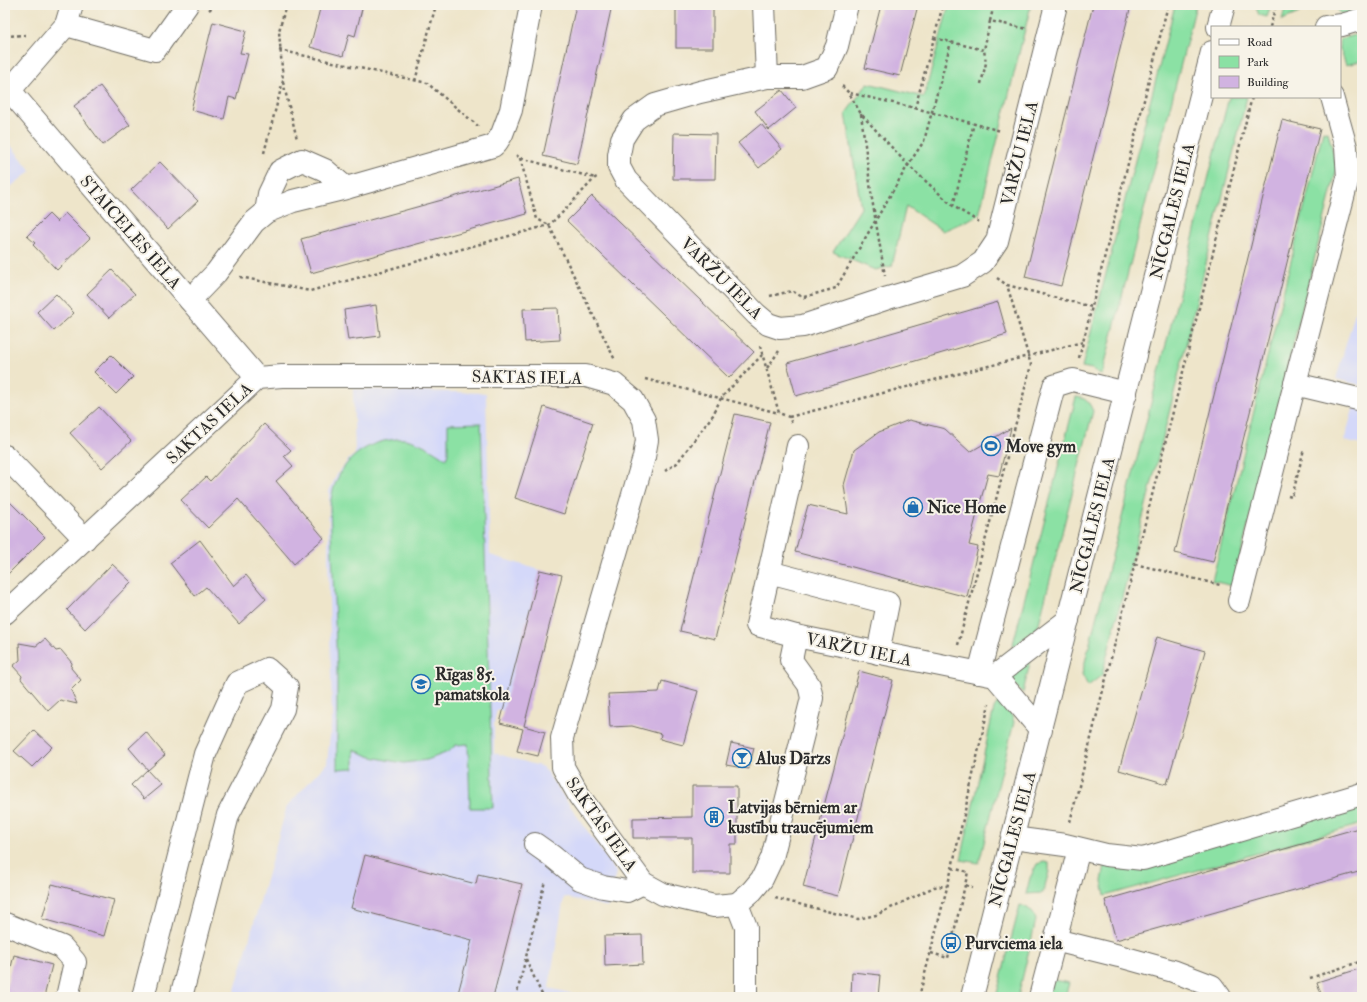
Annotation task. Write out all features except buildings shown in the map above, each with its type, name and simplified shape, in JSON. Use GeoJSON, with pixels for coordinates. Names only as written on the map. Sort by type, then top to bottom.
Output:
{"type":"FeatureCollection","features":[{"type":"Feature","properties":{"kind":"street"},"geometry":{"type":"LineString","coordinates":[[7,88],[69,15],[155,50],[186,5]]}},
{"type":"Feature","properties":{"kind":"street"},"geometry":{"type":"LineString","coordinates":[[190,300],[216,273],[254,222],[266,212],[293,201],[346,188],[493,146],[502,134],[511,110],[531,5]]}},
{"type":"Feature","properties":{"kind":"street"},"geometry":{"type":"LineString","coordinates":[[764,5],[767,78]]}},
{"type":"Feature","properties":{"kind":"street"},"geometry":{"type":"LineString","coordinates":[[619,167],[619,155],[622,140],[634,120],[655,105],[700,92],[767,78],[802,77],[827,68],[837,46],[847,5]]}},
{"type":"Feature","properties":{"kind":"street","name":"VARŽU IELA"},"geometry":{"type":"LineString","coordinates":[[619,167],[626,180],[756,314],[768,324],[780,328],[803,326],[888,298],[962,276],[983,262],[997,241],[1056,5]]}},
{"type":"Feature","properties":{"kind":"street"},"geometry":{"type":"LineString","coordinates":[[1218,26],[1224,5]]}},
{"type":"Feature","properties":{"kind":"street"},"geometry":{"type":"LineString","coordinates":[[1334,26],[1362,19]]}},
{"type":"Feature","properties":{"kind":"street","name":"NĪCGALES IELA"},"geometry":{"type":"LineString","coordinates":[[972,997],[1211,56]]}},
{"type":"Feature","properties":{"kind":"street","name":"STAICELES IELA"},"geometry":{"type":"LineString","coordinates":[[7,88],[257,378]]}},
{"type":"Feature","properties":{"kind":"street"},"geometry":{"type":"LineString","coordinates":[[1241,596],[1348,178],[1346,147],[1332,98]]}},
{"type":"Feature","properties":{"kind":"street"},"geometry":{"type":"LineString","coordinates":[[266,212],[269,194],[280,171],[302,160],[325,170],[346,188]]}},
{"type":"Feature","properties":{"kind":"street","name":"SAKTAS IELA"},"geometry":{"type":"LineString","coordinates":[[5,613],[257,378],[282,376],[586,376],[614,384],[633,400],[644,420],[647,440],[644,457],[562,738],[563,767],[580,797],[643,883],[663,894],[714,906],[744,898]]}},
{"type":"Feature","properties":{"kind":"street"},"geometry":{"type":"LineString","coordinates":[[987,674],[1054,386],[1073,380],[1126,393]]}},
{"type":"Feature","properties":{"kind":"street"},"geometry":{"type":"LineString","coordinates":[[1295,384],[1362,400]]}},
{"type":"Feature","properties":{"kind":"street"},"geometry":{"type":"LineString","coordinates":[[796,636],[757,625],[798,446]]}},
{"type":"Feature","properties":{"kind":"street"},"geometry":{"type":"LineString","coordinates":[[5,456],[85,539]]}},
{"type":"Feature","properties":{"kind":"street"},"geometry":{"type":"LineString","coordinates":[[769,572],[888,603],[878,653]]}},
{"type":"Feature","properties":{"kind":"street"},"geometry":{"type":"LineString","coordinates":[[987,674],[1068,620]]}},
{"type":"Feature","properties":{"kind":"street","name":"VARŽU IELA"},"geometry":{"type":"LineString","coordinates":[[744,898],[762,879],[772,858],[812,698],[809,685],[791,660],[796,636],[987,674]]}},
{"type":"Feature","properties":{"kind":"street"},"geometry":{"type":"LineString","coordinates":[[143,997],[205,754],[238,683],[267,669],[287,687],[283,709],[228,815],[181,997]]}},
{"type":"Feature","properties":{"kind":"street"},"geometry":{"type":"LineString","coordinates":[[987,674],[1041,730]]}},
{"type":"Feature","properties":{"kind":"street"},"geometry":{"type":"LineString","coordinates":[[1013,838],[1072,847],[1106,855],[1143,859],[1362,794]]}},
{"type":"Feature","properties":{"kind":"street"},"geometry":{"type":"LineString","coordinates":[[535,844],[580,879],[603,888],[627,891],[643,883]]}},
{"type":"Feature","properties":{"kind":"street"},"geometry":{"type":"LineString","coordinates":[[1040,997],[1055,940],[1072,847]]}},
{"type":"Feature","properties":{"kind":"street"},"geometry":{"type":"LineString","coordinates":[[744,898],[746,927],[746,997]]}},
{"type":"Feature","properties":{"kind":"street"},"geometry":{"type":"LineString","coordinates":[[5,924],[62,947],[76,962],[67,997]]}},
{"type":"Feature","properties":{"kind":"street"},"geometry":{"type":"LineString","coordinates":[[1055,940],[1173,971],[1212,986],[1220,997]]}},
{"type":"Feature","properties":{"kind":"path"},"geometry":{"type":"LineString","coordinates":[[297,5],[296,8],[286,5],[278,31],[283,81],[302,160]]}},
{"type":"Feature","properties":{"kind":"path"},"geometry":{"type":"LineString","coordinates":[[415,81],[436,5]]}},
{"type":"Feature","properties":{"kind":"path"},"geometry":{"type":"LineString","coordinates":[[915,108],[943,5]]}},
{"type":"Feature","properties":{"kind":"path"},"geometry":{"type":"LineString","coordinates":[[981,84],[986,63],[984,50],[994,5]]}},
{"type":"Feature","properties":{"kind":"path"},"geometry":{"type":"LineString","coordinates":[[1270,26],[1276,5]]}},
{"type":"Feature","properties":{"kind":"path"},"geometry":{"type":"LineString","coordinates":[[990,21],[1033,31]]}},
{"type":"Feature","properties":{"kind":"path"},"geometry":{"type":"LineString","coordinates":[[934,38],[984,50]]}},
{"type":"Feature","properties":{"kind":"path"},"geometry":{"type":"LineString","coordinates":[[779,413],[755,328],[756,314],[770,296],[792,291],[804,297],[836,288],[908,165],[924,141],[951,42]]}},
{"type":"Feature","properties":{"kind":"path"},"geometry":{"type":"LineString","coordinates":[[279,50],[427,83],[497,142],[520,158],[595,178]]}},
{"type":"Feature","properties":{"kind":"path"},"geometry":{"type":"LineString","coordinates":[[827,68],[835,79],[849,93],[861,114],[908,165],[953,206],[986,226],[999,231]]}},
{"type":"Feature","properties":{"kind":"path"},"geometry":{"type":"LineString","coordinates":[[264,156],[283,81]]}},
{"type":"Feature","properties":{"kind":"path"},"geometry":{"type":"LineString","coordinates":[[849,93],[932,112],[1023,136]]}},
{"type":"Feature","properties":{"kind":"path"},"geometry":{"type":"LineString","coordinates":[[1072,847],[1135,564],[1252,98]]}},
{"type":"Feature","properties":{"kind":"path"},"geometry":{"type":"LineString","coordinates":[[861,114],[888,298]]}},
{"type":"Feature","properties":{"kind":"path"},"geometry":{"type":"LineString","coordinates":[[953,206],[974,123]]}},
{"type":"Feature","properties":{"kind":"path"},"geometry":{"type":"LineString","coordinates":[[520,158],[537,218],[548,225],[618,366]]}},
{"type":"Feature","properties":{"kind":"path"},"geometry":{"type":"LineString","coordinates":[[236,277],[310,291],[548,225],[562,213],[595,178],[619,167]]}},
{"type":"Feature","properties":{"kind":"path"},"geometry":{"type":"LineString","coordinates":[[983,262],[994,276],[1007,285],[1092,307]]}},
{"type":"Feature","properties":{"kind":"path"},"geometry":{"type":"LineString","coordinates":[[952,667],[1031,365],[1007,285]]}},
{"type":"Feature","properties":{"kind":"path"},"geometry":{"type":"LineString","coordinates":[[804,297],[812,322]]}},
{"type":"Feature","properties":{"kind":"path"},"geometry":{"type":"LineString","coordinates":[[645,379],[779,413],[789,417],[1083,342]]}},
{"type":"Feature","properties":{"kind":"path"},"geometry":{"type":"LineString","coordinates":[[663,472],[677,463],[713,415],[721,398],[762,354]]}},
{"type":"Feature","properties":{"kind":"path"},"geometry":{"type":"LineString","coordinates":[[789,417],[798,446]]}},
{"type":"Feature","properties":{"kind":"path"},"geometry":{"type":"LineString","coordinates":[[978,510],[992,514]]}},
{"type":"Feature","properties":{"kind":"path"},"geometry":{"type":"LineString","coordinates":[[1135,564],[1241,596]]}},
{"type":"Feature","properties":{"kind":"path"},"geometry":{"type":"LineString","coordinates":[[516,997],[552,856]]}},
{"type":"Feature","properties":{"kind":"path"},"geometry":{"type":"LineString","coordinates":[[930,953],[948,958],[968,872],[952,868]]}},
{"type":"Feature","properties":{"kind":"path"},"geometry":{"type":"LineString","coordinates":[[965,885],[972,887]]}},
{"type":"Feature","properties":{"kind":"path"},"geometry":{"type":"LineString","coordinates":[[744,898],[858,919],[876,915],[934,887],[947,886]]}},
{"type":"Feature","properties":{"kind":"path"},"geometry":{"type":"LineString","coordinates":[[526,958],[543,997]]}},
{"type":"Feature","properties":{"kind":"path"},"geometry":{"type":"LineString","coordinates":[[1310,978],[1362,961]]}},
{"type":"Feature","properties":{"kind":"shaded area"},"geometry":{"type":"Polygon","coordinates":[[[5,138],[31,171],[5,191],[5,138]]]}},
{"type":"Feature","properties":{"kind":"shaded area"},"geometry":{"type":"Polygon","coordinates":[[[1362,288],[1362,445],[1344,441],[1360,385],[1336,379],[1362,288]]]}},
{"type":"Feature","properties":{"kind":"shaded area","name":"Rīgas 85. pamatskola"},"geometry":{"type":"Polygon","coordinates":[[[353,389],[486,393],[490,555],[540,570],[503,711],[497,709],[494,722],[494,753],[543,767],[616,872],[608,907],[564,897],[549,988],[586,997],[233,997],[287,806],[327,763],[332,716],[328,559],[329,491],[337,474],[355,454],[353,389]]]}},
{"type":"Feature","properties":{"kind":"green space"},"geometry":{"type":"Polygon","coordinates":[[[949,5],[1031,5],[979,215],[943,231],[906,206],[892,266],[875,270],[833,252],[861,208],[846,113],[868,83],[924,97],[949,5]]]}},
{"type":"Feature","properties":{"kind":"green space"},"geometry":{"type":"Polygon","coordinates":[[[1175,5],[1196,5],[1102,375],[1092,369],[1082,367],[1175,5]]]}},
{"type":"Feature","properties":{"kind":"green space"},"geometry":{"type":"Polygon","coordinates":[[[1255,5],[1271,5],[1267,17],[1259,15],[1255,5]]]}},
{"type":"Feature","properties":{"kind":"green space"},"geometry":{"type":"Polygon","coordinates":[[[1286,5],[1303,5],[1299,13],[1282,20],[1286,5]]]}},
{"type":"Feature","properties":{"kind":"green space"},"geometry":{"type":"Polygon","coordinates":[[[1336,5],[1362,5],[1362,11],[1347,15],[1339,13],[1336,5]]]}},
{"type":"Feature","properties":{"kind":"green space"},"geometry":{"type":"Polygon","coordinates":[[[1362,33],[1362,61],[1346,65],[1341,52],[1341,39],[1362,33]]]}},
{"type":"Feature","properties":{"kind":"green space"},"geometry":{"type":"Polygon","coordinates":[[[1229,98],[1247,98],[1153,478],[1102,675],[1088,686],[1082,674],[1229,98]]]}},
{"type":"Feature","properties":{"kind":"green space"},"geometry":{"type":"Polygon","coordinates":[[[1323,131],[1328,132],[1337,168],[1233,586],[1212,581],[1323,131]]]}},
{"type":"Feature","properties":{"kind":"green space"},"geometry":{"type":"Polygon","coordinates":[[[1076,397],[1087,401],[1093,411],[1038,627],[1012,648],[1076,397]]]}},
{"type":"Feature","properties":{"kind":"green space"},"geometry":{"type":"Polygon","coordinates":[[[481,423],[493,808],[470,808],[468,744],[456,745],[448,752],[427,760],[404,763],[368,756],[354,749],[354,768],[337,769],[337,665],[330,507],[335,484],[346,465],[353,457],[372,445],[398,439],[411,440],[422,444],[446,459],[448,453],[448,424],[481,423]]]}},
{"type":"Feature","properties":{"kind":"green space"},"geometry":{"type":"Polygon","coordinates":[[[1031,658],[1023,693],[1011,681],[1014,671],[1031,658]]]}},
{"type":"Feature","properties":{"kind":"green space"},"geometry":{"type":"Polygon","coordinates":[[[1000,699],[1008,705],[1014,722],[979,863],[961,860],[994,708],[1000,699]]]}},
{"type":"Feature","properties":{"kind":"green space"},"geometry":{"type":"Polygon","coordinates":[[[1362,801],[1362,824],[1105,896],[1102,881],[1106,861],[1362,801]]]}},
{"type":"Feature","properties":{"kind":"green space"},"geometry":{"type":"Polygon","coordinates":[[[1044,862],[1049,863],[1049,871],[1043,893],[1026,894],[1030,878],[1037,864],[1044,862]]]}},
{"type":"Feature","properties":{"kind":"green space"},"geometry":{"type":"Polygon","coordinates":[[[1020,905],[1030,910],[1036,920],[1018,997],[996,997],[1020,905]]]}},
{"type":"Feature","properties":{"kind":"green space"},"geometry":{"type":"Polygon","coordinates":[[[1053,980],[1069,983],[1065,997],[1045,997],[1053,980]]]}},
{"type":"Feature","properties":{"kind":"place","name":"Move gym"},"geometry":{"type":"Point","coordinates":[991,446]}},
{"type":"Feature","properties":{"kind":"place","name":"Nice Home"},"geometry":{"type":"Point","coordinates":[913,507]}},
{"type":"Feature","properties":{"kind":"place","name":"Rīgas 85. pamatskola"},"geometry":{"type":"Point","coordinates":[421,684]}},
{"type":"Feature","properties":{"kind":"place","name":"Alus Dārzs"},"geometry":{"type":"Point","coordinates":[742,758]}},
{"type":"Feature","properties":{"kind":"place","name":"Latvijas bērniem ar kustību traucējumiem"},"geometry":{"type":"Point","coordinates":[714,817]}},
{"type":"Feature","properties":{"kind":"place","name":"Purvciema iela"},"geometry":{"type":"Point","coordinates":[951,943]}}]}
